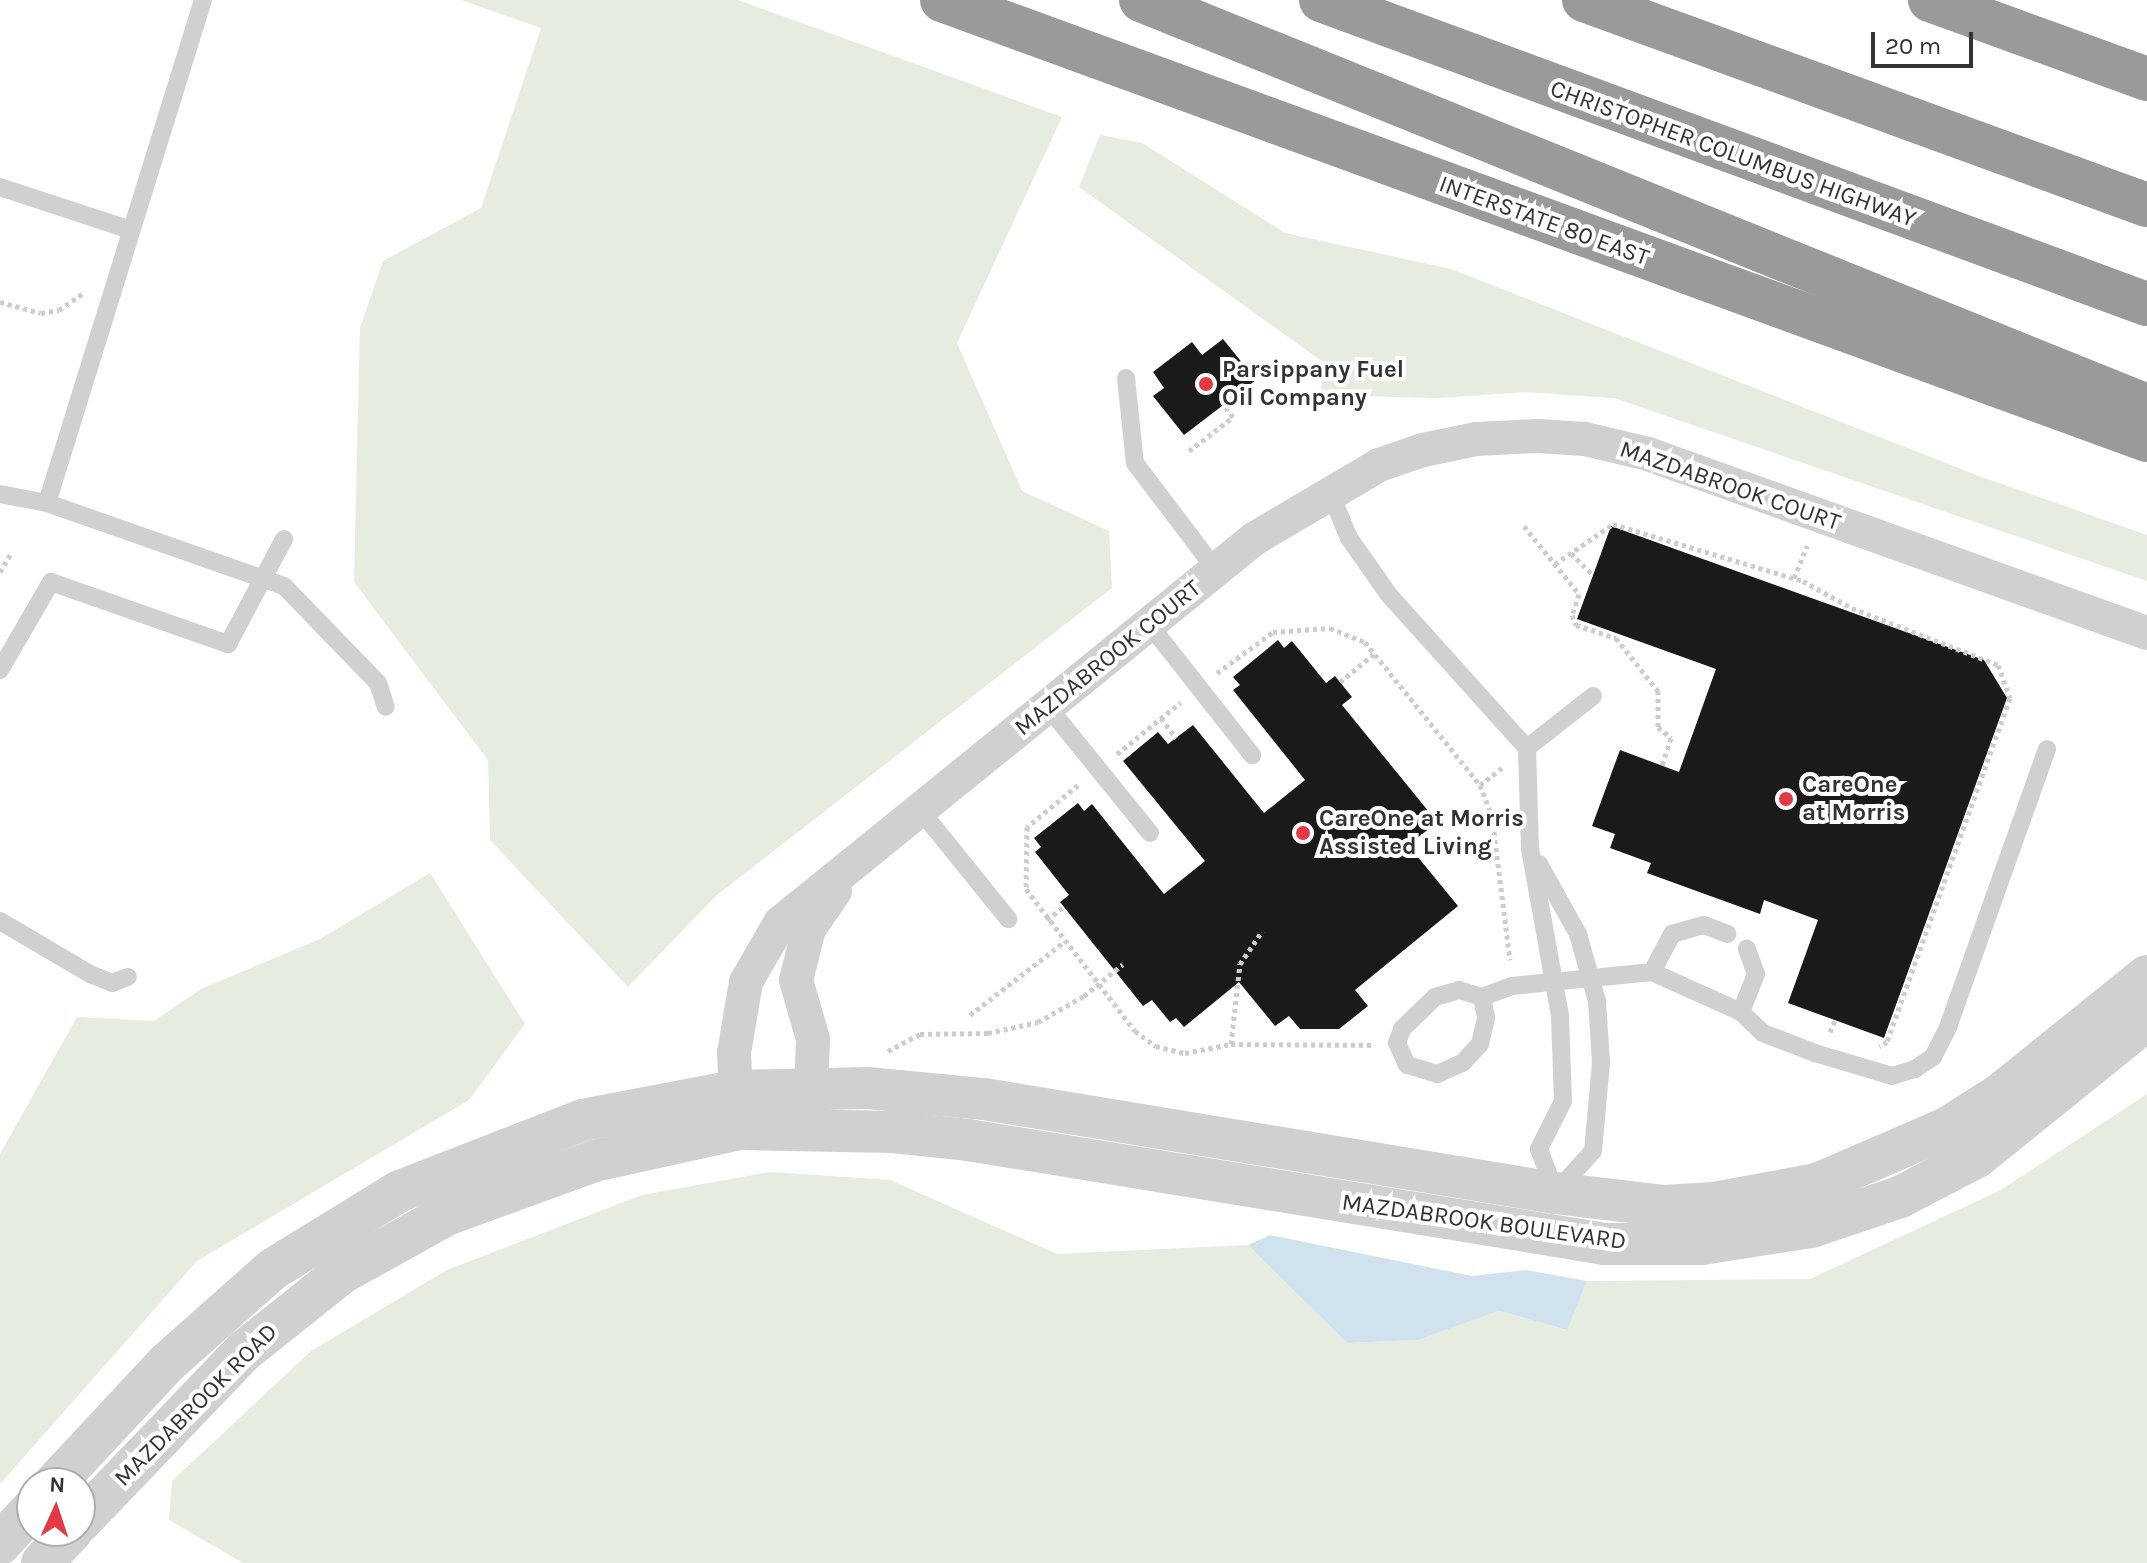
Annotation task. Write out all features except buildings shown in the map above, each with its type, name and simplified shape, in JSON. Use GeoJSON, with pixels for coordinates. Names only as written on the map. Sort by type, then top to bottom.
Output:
{"type":"FeatureCollection","features":[{"type":"Feature","properties":{"kind":"highway","name":"INTERSTATE 80 EAST"},"geometry":{"type":"LineString","coordinates":[[942,0],[2147,440]]}},
{"type":"Feature","properties":{"kind":"highway"},"geometry":{"type":"LineString","coordinates":[[1141,0],[2147,406]]}},
{"type":"Feature","properties":{"kind":"highway","name":"CHRISTOPHER COLUMBUS HIGHWAY"},"geometry":{"type":"LineString","coordinates":[[1321,0],[2147,304]]}},
{"type":"Feature","properties":{"kind":"highway"},"geometry":{"type":"LineString","coordinates":[[1584,0],[2147,205]]}},
{"type":"Feature","properties":{"kind":"highway"},"geometry":{"type":"LineString","coordinates":[[1907,0],[2024,34]]}},
{"type":"Feature","properties":{"kind":"highway"},"geometry":{"type":"LineString","coordinates":[[1930,0],[2147,79]]}},
{"type":"Feature","properties":{"kind":"street","name":"MAZDABROOK COURT"},"geometry":{"type":"LineString","coordinates":[[737,1110],[734,1053],[746,982],[780,923],[1216,570],[1330,492],[1423,450],[1476,439],[1585,439],[1648,454],[2147,633]]}},
{"type":"Feature","properties":{"kind":"street","name":"MAZDABROOK COURT"},"geometry":{"type":"LineString","coordinates":[[810,1107],[813,1039],[796,980],[809,929],[857,861]]}},
{"type":"Feature","properties":{"kind":"street","name":"MAZDABROOK BOULEVARD"},"geometry":{"type":"LineString","coordinates":[[810,1107],[968,1140],[1553,1215],[1727,1201],[1817,1184],[1947,1128],[1999,1095],[2147,976]]}},
{"type":"Feature","properties":{"kind":"street","name":"MAZDABROOK BOULEVARD"},"geometry":{"type":"LineString","coordinates":[[1553,1215],[1605,1244],[1702,1244],[1811,1227],[1900,1197],[1977,1157],[2147,1020]]}},
{"type":"Feature","properties":{"kind":"street","name":"MAZDABROOK ROAD"},"geometry":{"type":"LineString","coordinates":[[70,1467],[167,1363],[231,1305],[273,1269],[372,1207],[461,1164],[570,1124],[810,1107]]}},
{"type":"Feature","properties":{"kind":"street","name":"MAZDABROOK ROAD"},"geometry":{"type":"LineString","coordinates":[[96,1505],[244,1351],[342,1273],[446,1215],[509,1189],[737,1110]]}},
{"type":"Feature","properties":{"kind":"street"},"geometry":{"type":"LineString","coordinates":[[0,1544],[16,1526]]}},
{"type":"Feature","properties":{"kind":"street"},"geometry":{"type":"LineString","coordinates":[[42,1563],[57,1547]]}},
{"type":"Feature","properties":{"kind":"lane"},"geometry":{"type":"LineString","coordinates":[[47,503],[203,0]]}},
{"type":"Feature","properties":{"kind":"lane"},"geometry":{"type":"LineString","coordinates":[[0,187],[131,230]]}},
{"type":"Feature","properties":{"kind":"lane"},"geometry":{"type":"LineString","coordinates":[[1126,378],[1135,463],[1216,570]]}},
{"type":"Feature","properties":{"kind":"lane"},"geometry":{"type":"LineString","coordinates":[[1330,492],[1349,538],[1389,595],[1527,748],[1530,849],[1554,983],[1563,1101],[1539,1149],[1553,1215]]}},
{"type":"Feature","properties":{"kind":"lane"},"geometry":{"type":"LineString","coordinates":[[0,494],[47,503],[284,586],[378,683],[386,707]]}},
{"type":"Feature","properties":{"kind":"lane"},"geometry":{"type":"LineString","coordinates":[[0,670],[51,582],[228,644],[266,578],[284,539]]}},
{"type":"Feature","properties":{"kind":"lane"},"geometry":{"type":"LineString","coordinates":[[1149,624],[1252,755]]}},
{"type":"Feature","properties":{"kind":"lane"},"geometry":{"type":"LineString","coordinates":[[1527,748],[1593,696]]}},
{"type":"Feature","properties":{"kind":"lane"},"geometry":{"type":"LineString","coordinates":[[1048,707],[1150,833]]}},
{"type":"Feature","properties":{"kind":"lane"},"geometry":{"type":"LineString","coordinates":[[1482,997],[1486,1018],[1480,1044],[1462,1063],[1437,1074],[1407,1065],[1397,1043],[1416,1010],[1435,997],[1459,990],[1482,997],[1512,986],[1652,972],[1741,1012],[1763,1033],[1892,1076],[1933,1057],[1948,1027],[2047,749]]}},
{"type":"Feature","properties":{"kind":"lane"},"geometry":{"type":"LineString","coordinates":[[921,811],[1008,919]]}},
{"type":"Feature","properties":{"kind":"lane"},"geometry":{"type":"LineString","coordinates":[[1530,849],[1578,934],[1591,977],[1601,1063],[1593,1151],[1553,1215]]}},
{"type":"Feature","properties":{"kind":"lane"},"geometry":{"type":"LineString","coordinates":[[0,921],[90,974],[112,983],[128,977]]}},
{"type":"Feature","properties":{"kind":"lane"},"geometry":{"type":"LineString","coordinates":[[1652,972],[1672,934],[1704,925],[1727,934]]}},
{"type":"Feature","properties":{"kind":"lane"},"geometry":{"type":"LineString","coordinates":[[1741,1012],[1756,974],[1747,949]]}},
{"type":"Feature","properties":{"kind":"path"},"geometry":{"type":"LineString","coordinates":[[0,302],[41,313],[59,310],[91,284]]}},
{"type":"Feature","properties":{"kind":"path"},"geometry":{"type":"LineString","coordinates":[[1189,451],[1233,417],[1224,405]]}},
{"type":"Feature","properties":{"kind":"path"},"geometry":{"type":"LineString","coordinates":[[1555,564],[1613,524],[1794,578],[1852,608],[1998,665],[2010,698],[1887,1042],[1874,1049]]}},
{"type":"Feature","properties":{"kind":"path"},"geometry":{"type":"LineString","coordinates":[[1524,526],[1579,594],[1572,615],[1576,625],[1616,638],[1658,691],[1658,727],[1671,738],[1662,766]]}},
{"type":"Feature","properties":{"kind":"path"},"geometry":{"type":"LineString","coordinates":[[1794,578],[1809,541]]}},
{"type":"Feature","properties":{"kind":"path"},"geometry":{"type":"LineString","coordinates":[[1571,553],[1593,575]]}},
{"type":"Feature","properties":{"kind":"path"},"geometry":{"type":"LineString","coordinates":[[0,572],[10,555]]}},
{"type":"Feature","properties":{"kind":"path"},"geometry":{"type":"LineString","coordinates":[[1375,1033],[1375,1045],[1231,1044],[1185,1053],[1156,1046],[1135,1031],[1026,889],[1027,827],[1273,632],[1330,628],[1349,633],[1374,654],[1480,785],[1492,816],[1510,960]]}},
{"type":"Feature","properties":{"kind":"path"},"geometry":{"type":"LineString","coordinates":[[1340,682],[1374,654]]}},
{"type":"Feature","properties":{"kind":"path"},"geometry":{"type":"LineString","coordinates":[[1161,718],[1176,738]]}},
{"type":"Feature","properties":{"kind":"path"},"geometry":{"type":"LineString","coordinates":[[1480,785],[1502,768]]}},
{"type":"Feature","properties":{"kind":"path"},"geometry":{"type":"LineString","coordinates":[[1047,920],[1064,906]]}},
{"type":"Feature","properties":{"kind":"path"},"geometry":{"type":"LineString","coordinates":[[1231,1044],[1240,964],[1262,931]]}},
{"type":"Feature","properties":{"kind":"path"},"geometry":{"type":"LineString","coordinates":[[970,1015],[1064,942]]}},
{"type":"Feature","properties":{"kind":"path"},"geometry":{"type":"LineString","coordinates":[[884,1054],[920,1034],[1013,1030],[1061,1011],[1123,964]]}},
{"type":"Feature","properties":{"kind":"path"},"geometry":{"type":"LineString","coordinates":[[1830,1033],[1835,1020]]}},
{"type":"Feature","properties":{"kind":"path"},"geometry":{"type":"LineString","coordinates":[[1816,1027],[1845,1038]]}},
{"type":"Feature","properties":{"kind":"shaded area"},"geometry":{"type":"Polygon","coordinates":[[[461,0],[738,0],[1062,117],[957,343],[1022,491],[1109,531],[1112,588],[717,895],[628,987],[490,840],[488,760],[354,582],[360,328],[383,261],[481,208],[541,28],[461,0]]]}},
{"type":"Feature","properties":{"kind":"shaded area"},"geometry":{"type":"Polygon","coordinates":[[[1100,135],[1142,143],[1285,233],[1451,269],[1979,476],[2147,535],[2147,581],[1614,398],[1526,392],[1438,398],[1321,395],[1323,362],[1079,187],[1100,135]]]}},
{"type":"Feature","properties":{"kind":"shaded area"},"geometry":{"type":"Polygon","coordinates":[[[430,873],[525,1024],[469,1100],[197,1261],[0,1484],[0,1154],[77,1017],[154,1021],[201,989],[320,939],[430,873]]]}},
{"type":"Feature","properties":{"kind":"shaded area"},"geometry":{"type":"Polygon","coordinates":[[[2147,1094],[2147,1563],[243,1563],[169,1520],[172,1481],[311,1351],[447,1270],[642,1195],[770,1172],[890,1180],[1057,1254],[1248,1245],[1347,1343],[1418,1340],[1499,1311],[1566,1330],[1587,1281],[1810,1279],[2001,1190],[2147,1094]]]}},
{"type":"Feature","properties":{"kind":"water"},"geometry":{"type":"Polygon","coordinates":[[[1270,1235],[1472,1276],[1526,1270],[1587,1281],[1567,1330],[1499,1311],[1418,1340],[1347,1343],[1248,1245],[1270,1235]]]}},
{"type":"Feature","properties":{"kind":"place","name":"Parsippany Fuel Oil Company"},"geometry":{"type":"Point","coordinates":[1206,384]}},
{"type":"Feature","properties":{"kind":"place","name":"CareOne at Morris"},"geometry":{"type":"Point","coordinates":[1786,799]}},
{"type":"Feature","properties":{"kind":"place","name":"CareOne at Morris Assisted Living"},"geometry":{"type":"Point","coordinates":[1303,833]}}]}
